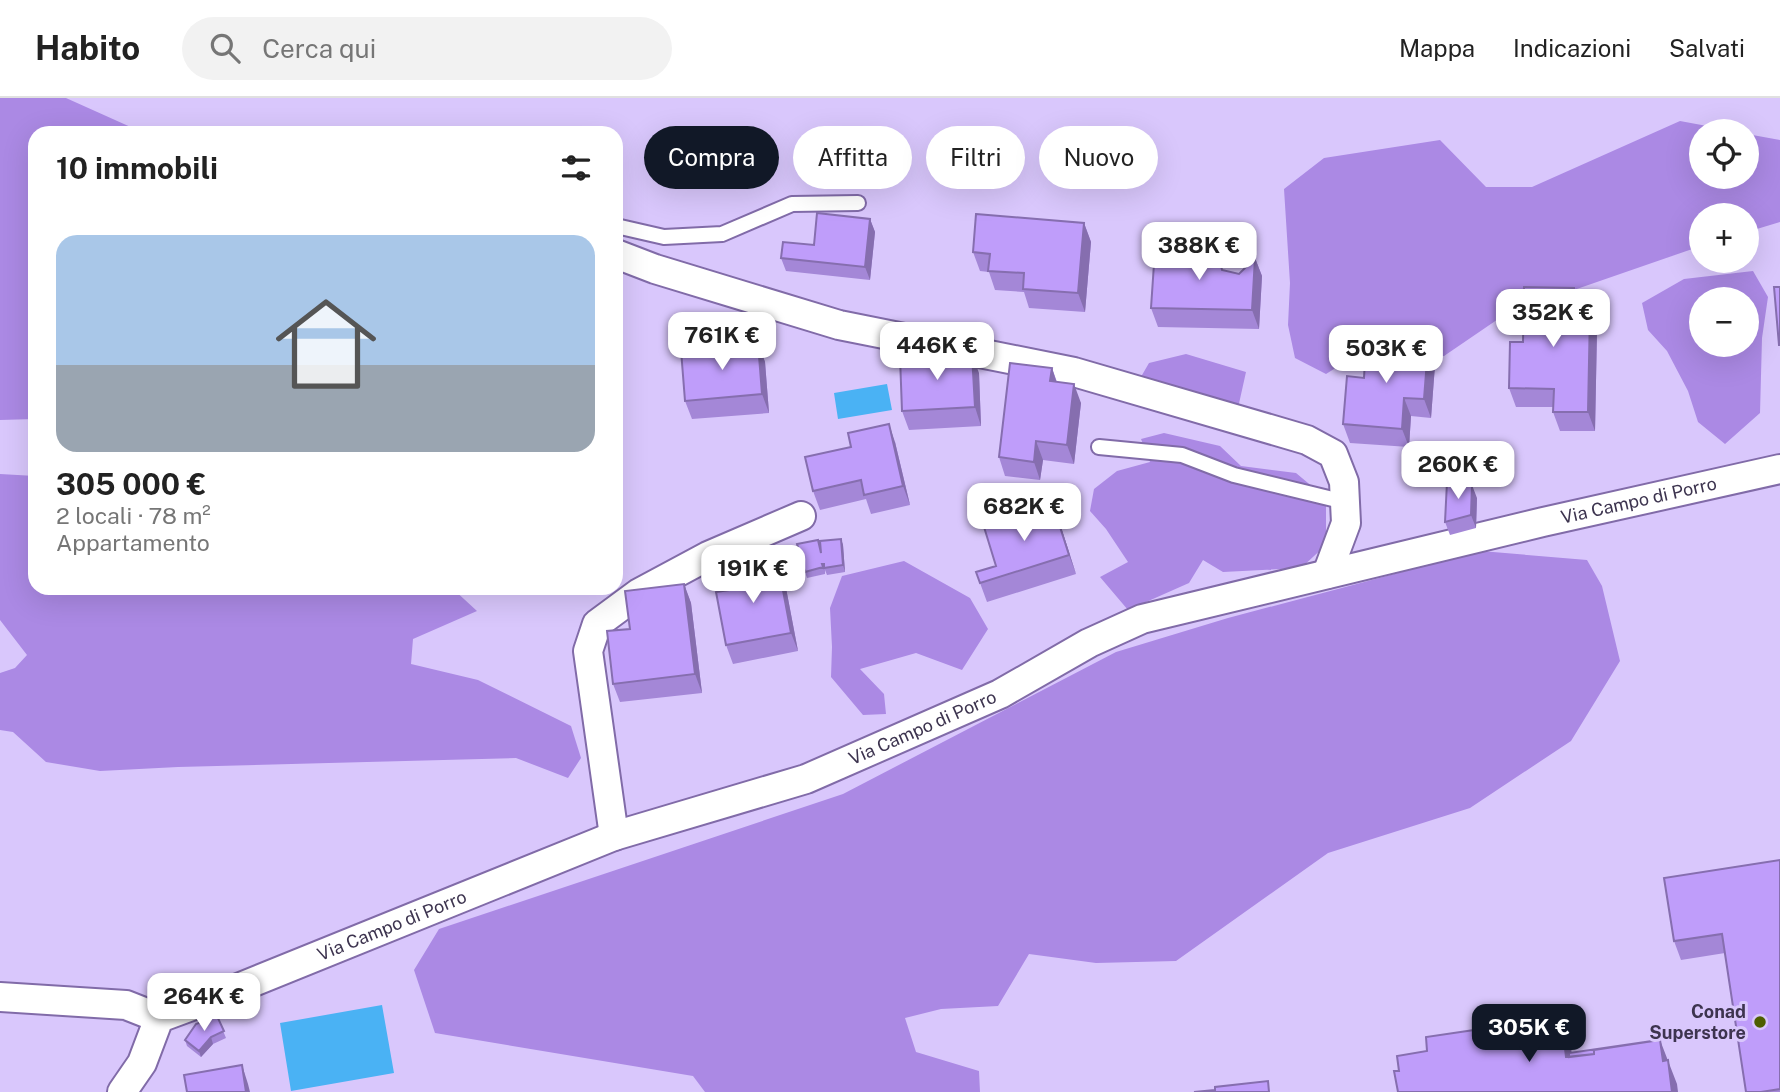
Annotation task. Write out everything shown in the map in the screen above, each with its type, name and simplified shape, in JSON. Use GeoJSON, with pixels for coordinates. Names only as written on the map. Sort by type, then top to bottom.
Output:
{"type":"FeatureCollection","features":[{"type":"Feature","properties":{"kind":"street"},"geometry":{"type":"LineString","coordinates":[[623,257],[839,325],[1074,372],[1307,440],[1333,454],[1344,482],[1346,523],[1327,574]]}},
{"type":"Feature","properties":{"kind":"street","name":"Via Campo di Porro"},"geometry":{"type":"LineString","coordinates":[[159,1018],[614,836],[806,779],[1000,694],[1089,643],[1142,619],[1543,522],[1780,469]]}},
{"type":"Feature","properties":{"kind":"street"},"geometry":{"type":"LineString","coordinates":[[614,836],[588,651],[597,624],[639,593],[708,556],[802,516]]}},
{"type":"Feature","properties":{"kind":"street"},"geometry":{"type":"LineString","coordinates":[[0,997],[126,1004],[159,1018],[142,1063],[122,1092]]}},
{"type":"Feature","properties":{"kind":"lane"},"geometry":{"type":"LineString","coordinates":[[623,228],[664,237],[722,233],[792,204],[858,203]]}},
{"type":"Feature","properties":{"kind":"lane"},"geometry":{"type":"LineString","coordinates":[[1099,447],[1182,455],[1234,475],[1345,502]]}},
{"type":"Feature","properties":{"kind":"shaded area"},"geometry":{"type":"Polygon","coordinates":[[[0,98],[66,98],[128,126],[28,126],[28,419],[0,420],[0,98]]]}},
{"type":"Feature","properties":{"kind":"shaded area"},"geometry":{"type":"Polygon","coordinates":[[[1680,121],[1689,123],[1689,189],[1759,189],[1759,136],[1780,140],[1780,222],[1759,228],[1759,203],[1689,203],[1689,250],[1507,313],[1444,356],[1361,352],[1326,374],[1295,358],[1288,325],[1290,283],[1284,189],[1324,158],[1440,140],[1486,187],[1532,187],[1680,121]]]}},
{"type":"Feature","properties":{"kind":"shaded area"},"geometry":{"type":"Polygon","coordinates":[[[1754,273],[1768,297],[1762,338],[1760,413],[1725,444],[1698,422],[1688,391],[1667,351],[1648,330],[1642,303],[1684,279],[1754,273]]]}},
{"type":"Feature","properties":{"kind":"shaded area"},"geometry":{"type":"Polygon","coordinates":[[[1186,354],[1246,372],[1238,408],[1138,382],[1149,363],[1186,354]]]}},
{"type":"Feature","properties":{"kind":"shaded area"},"geometry":{"type":"Polygon","coordinates":[[[1164,433],[1220,446],[1241,466],[1296,473],[1326,498],[1326,545],[1301,568],[1223,572],[1203,560],[1189,583],[1128,610],[1100,577],[1128,562],[1090,511],[1094,489],[1117,471],[1150,462],[1141,439],[1164,433]]]}},
{"type":"Feature","properties":{"kind":"shaded area"},"geometry":{"type":"Polygon","coordinates":[[[0,474],[28,476],[28,595],[460,595],[477,611],[413,639],[411,664],[478,680],[571,726],[581,758],[568,778],[516,758],[100,771],[46,762],[13,732],[0,730],[0,673],[15,668],[27,655],[0,620],[0,474]]]}},
{"type":"Feature","properties":{"kind":"shaded area"},"geometry":{"type":"Polygon","coordinates":[[[1481,551],[1587,560],[1602,586],[1620,661],[1571,741],[1470,808],[1328,853],[1176,961],[1096,963],[1029,954],[998,1006],[941,1009],[905,1018],[916,1052],[979,1071],[980,1092],[705,1092],[693,1076],[435,1033],[414,970],[439,929],[843,794],[1116,652],[1228,618],[1481,551]]]}},
{"type":"Feature","properties":{"kind":"shaded area"},"geometry":{"type":"Polygon","coordinates":[[[904,561],[970,598],[988,629],[962,670],[916,653],[860,669],[884,694],[886,714],[863,715],[831,677],[830,608],[842,576],[904,561]]]}},
{"type":"Feature","properties":{"kind":"water"},"geometry":{"type":"Polygon","coordinates":[[[887,384],[892,410],[838,419],[834,393],[887,384]]]}},
{"type":"Feature","properties":{"kind":"water"},"geometry":{"type":"Polygon","coordinates":[[[382,1005],[394,1073],[291,1091],[280,1023],[382,1005]]]}},
{"type":"Feature","properties":{"kind":"building"},"geometry":{"type":"Polygon","coordinates":[[[817,213],[870,219],[865,267],[781,258],[783,242],[814,245],[817,213]]]}},
{"type":"Feature","properties":{"kind":"building"},"geometry":{"type":"Polygon","coordinates":[[[976,214],[1084,223],[1078,293],[1023,289],[1024,273],[988,271],[990,254],[973,252],[976,214]]]}},
{"type":"Feature","properties":{"kind":"building"},"geometry":{"type":"Polygon","coordinates":[[[1155,249],[1218,251],[1222,270],[1239,274],[1255,258],[1252,310],[1151,308],[1155,249]]]}},
{"type":"Feature","properties":{"kind":"building"},"geometry":{"type":"Polygon","coordinates":[[[1524,287],[1574,288],[1574,312],[1590,312],[1588,412],[1553,412],[1554,389],[1509,388],[1510,342],[1523,342],[1524,287]]]}},
{"type":"Feature","properties":{"kind":"building"},"geometry":{"type":"Polygon","coordinates":[[[1774,287],[1780,287],[1780,345],[1779,345],[1774,287]]]}},
{"type":"Feature","properties":{"kind":"building"},"geometry":{"type":"Polygon","coordinates":[[[1366,342],[1428,347],[1424,399],[1404,398],[1402,429],[1343,424],[1347,376],[1364,378],[1366,342]]]}},
{"type":"Feature","properties":{"kind":"building"},"geometry":{"type":"Polygon","coordinates":[[[758,343],[762,394],[685,401],[681,350],[758,343]]]}},
{"type":"Feature","properties":{"kind":"building"},"geometry":{"type":"Polygon","coordinates":[[[972,354],[975,407],[902,411],[900,357],[972,354]]]}},
{"type":"Feature","properties":{"kind":"building"},"geometry":{"type":"Polygon","coordinates":[[[1010,363],[1052,368],[1050,381],[1074,384],[1067,445],[1036,441],[1034,462],[999,457],[1010,363]]]}},
{"type":"Feature","properties":{"kind":"building"},"geometry":{"type":"Polygon","coordinates":[[[889,424],[903,486],[864,495],[861,480],[813,491],[805,457],[851,447],[848,433],[889,424]]]}},
{"type":"Feature","properties":{"kind":"building"},"geometry":{"type":"Polygon","coordinates":[[[1447,482],[1472,485],[1471,515],[1445,522],[1447,482]]]}},
{"type":"Feature","properties":{"kind":"building"},"geometry":{"type":"Polygon","coordinates":[[[1053,505],[1069,555],[980,583],[976,572],[996,566],[984,527],[1053,505]]]}},
{"type":"Feature","properties":{"kind":"building"},"geometry":{"type":"Polygon","coordinates":[[[841,539],[843,565],[824,568],[822,564],[823,567],[805,572],[797,544],[818,540],[821,553],[820,541],[841,539]]]}},
{"type":"Feature","properties":{"kind":"building"},"geometry":{"type":"Polygon","coordinates":[[[755,563],[757,573],[779,569],[791,633],[726,645],[716,592],[730,590],[726,569],[755,563]]]}},
{"type":"Feature","properties":{"kind":"building"},"geometry":{"type":"Polygon","coordinates":[[[684,584],[695,674],[613,684],[607,631],[630,629],[625,591],[684,584]]]}},
{"type":"Feature","properties":{"kind":"building"},"geometry":{"type":"Polygon","coordinates":[[[1780,860],[1780,1089],[1746,1092],[1722,934],[1674,941],[1664,878],[1780,860]]]}},
{"type":"Feature","properties":{"kind":"building"},"geometry":{"type":"Polygon","coordinates":[[[217,1016],[224,1031],[211,1037],[199,1051],[185,1040],[196,1024],[217,1016]]]}},
{"type":"Feature","properties":{"kind":"building"},"geometry":{"type":"Polygon","coordinates":[[[1549,1019],[1550,1026],[1562,1023],[1566,1057],[1660,1040],[1663,1061],[1668,1060],[1672,1092],[1398,1092],[1394,1071],[1399,1071],[1397,1056],[1427,1051],[1426,1037],[1549,1019]]]}},
{"type":"Feature","properties":{"kind":"building"},"geometry":{"type":"Polygon","coordinates":[[[1652,1041],[1594,1050],[1594,1054],[1569,1057],[1569,1053],[1652,1041]]]}},
{"type":"Feature","properties":{"kind":"building"},"geometry":{"type":"Polygon","coordinates":[[[242,1065],[246,1092],[187,1092],[184,1075],[242,1065]]]}},
{"type":"Feature","properties":{"kind":"building"},"geometry":{"type":"Polygon","coordinates":[[[1268,1081],[1269,1092],[1194,1092],[1215,1090],[1215,1087],[1268,1081]]]}},
{"type":"Feature","properties":{"kind":"place","name":"Conad Superstore"},"geometry":{"type":"Point","coordinates":[1760,1022]}}]}
